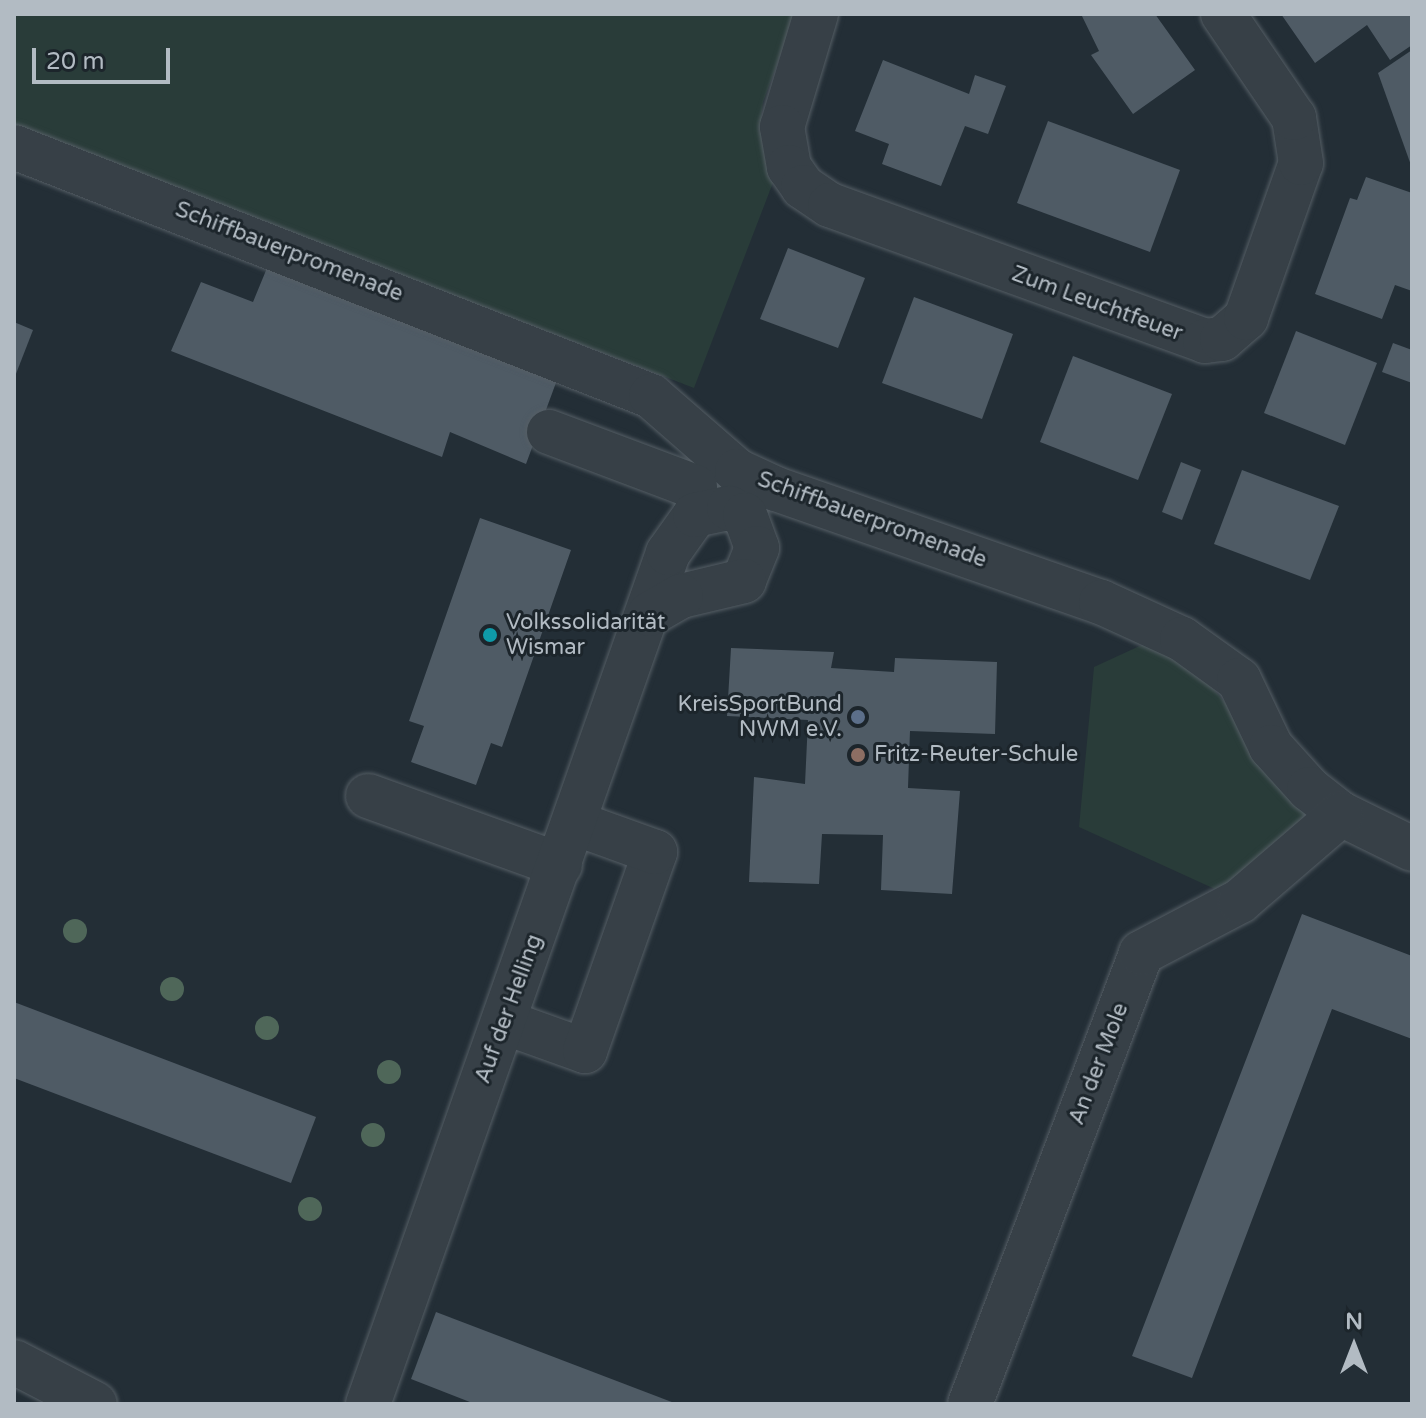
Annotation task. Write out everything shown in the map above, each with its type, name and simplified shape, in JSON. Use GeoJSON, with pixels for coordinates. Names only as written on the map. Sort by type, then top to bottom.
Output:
{"type":"FeatureCollection","features":[{"type":"Feature","properties":{"kind":"street","name":"Zum Leuchtfeuer"},"geometry":{"type":"LineString","coordinates":[[816,14],[782,127],[789,167],[803,187],[844,210],[1205,341],[1222,339],[1246,318],[1301,163],[1294,118],[1223,14]]}},
{"type":"Feature","properties":{"kind":"street","name":"Schiffbauerpromenade"},"geometry":{"type":"LineString","coordinates":[[14,147],[651,396],[695,487],[776,489],[1101,602],[1182,639],[1239,680],[1271,747],[1341,814],[1412,849]]}},
{"type":"Feature","properties":{"kind":"street"},"geometry":{"type":"LineString","coordinates":[[549,432],[695,487],[710,508],[745,515],[756,530],[752,569],[730,589],[681,596],[650,614]]}},
{"type":"Feature","properties":{"kind":"street","name":"Auf der Helling"},"geometry":{"type":"LineString","coordinates":[[368,1404],[695,487]]}},
{"type":"Feature","properties":{"kind":"street"},"geometry":{"type":"LineString","coordinates":[[368,796],[560,865]]}},
{"type":"Feature","properties":{"kind":"street","name":"An der Mole"},"geometry":{"type":"LineString","coordinates":[[970,1404],[1141,953],[1240,901],[1341,814]]}},
{"type":"Feature","properties":{"kind":"street"},"geometry":{"type":"LineString","coordinates":[[504,1022],[585,1051],[655,852],[575,823]]}},
{"type":"Feature","properties":{"kind":"street"},"geometry":{"type":"LineString","coordinates":[[14,1362],[95,1404]]}},
{"type":"Feature","properties":{"kind":"green space"},"geometry":{"type":"Polygon","coordinates":[[[14,14],[796,14],[763,102],[760,128],[774,180],[694,388],[14,127],[14,14]]]}},
{"type":"Feature","properties":{"kind":"green space"},"geometry":{"type":"Polygon","coordinates":[[[1157,638],[1189,660],[1323,819],[1228,895],[1079,827],[1094,667],[1157,638]]]}},
{"type":"Feature","properties":{"kind":"building"},"geometry":{"type":"Polygon","coordinates":[[[1081,14],[1155,14],[1195,70],[1133,114],[1091,55],[1099,51],[1081,14]]]}},
{"type":"Feature","properties":{"kind":"building"},"geometry":{"type":"Polygon","coordinates":[[[1281,14],[1412,14],[1412,45],[1390,60],[1367,25],[1315,63],[1281,14]]]}},
{"type":"Feature","properties":{"kind":"building"},"geometry":{"type":"Polygon","coordinates":[[[1412,50],[1412,168],[1378,73],[1412,50]]]}},
{"type":"Feature","properties":{"kind":"building"},"geometry":{"type":"Polygon","coordinates":[[[883,60],[969,94],[975,75],[1006,86],[988,134],[965,126],[941,186],[882,164],[889,144],[855,131],[883,60]]]}},
{"type":"Feature","properties":{"kind":"building"},"geometry":{"type":"Polygon","coordinates":[[[1048,121],[1180,170],[1150,252],[1017,203],[1048,121]]]}},
{"type":"Feature","properties":{"kind":"building"},"geometry":{"type":"Polygon","coordinates":[[[1366,177],[1412,193],[1412,291],[1395,285],[1382,319],[1315,294],[1350,198],[1357,200],[1366,177]]]}},
{"type":"Feature","properties":{"kind":"building"},"geometry":{"type":"Polygon","coordinates":[[[788,248],[865,278],[838,348],[760,319],[788,248]]]}},
{"type":"Feature","properties":{"kind":"building"},"geometry":{"type":"Polygon","coordinates":[[[267,268],[557,380],[526,464],[450,432],[442,457],[171,351],[201,282],[253,302],[267,268]]]}},
{"type":"Feature","properties":{"kind":"building"},"geometry":{"type":"Polygon","coordinates":[[[914,297],[1013,334],[982,419],[882,383],[914,297]]]}},
{"type":"Feature","properties":{"kind":"building"},"geometry":{"type":"Polygon","coordinates":[[[14,322],[33,330],[14,379],[14,322]]]}},
{"type":"Feature","properties":{"kind":"building"},"geometry":{"type":"Polygon","coordinates":[[[1296,331],[1377,363],[1345,445],[1264,413],[1296,331]]]}},
{"type":"Feature","properties":{"kind":"building"},"geometry":{"type":"Polygon","coordinates":[[[1393,343],[1412,350],[1412,383],[1382,372],[1393,343]]]}},
{"type":"Feature","properties":{"kind":"building"},"geometry":{"type":"Polygon","coordinates":[[[1073,356],[1172,394],[1138,480],[1040,442],[1073,356]]]}},
{"type":"Feature","properties":{"kind":"building"},"geometry":{"type":"Polygon","coordinates":[[[1181,462],[1201,470],[1182,520],[1162,512],[1181,462]]]}},
{"type":"Feature","properties":{"kind":"building"},"geometry":{"type":"Polygon","coordinates":[[[1242,470],[1339,506],[1310,580],[1214,544],[1242,470]]]}},
{"type":"Feature","properties":{"kind":"building","name":"Volkssolidarität Wismar"},"geometry":{"type":"Polygon","coordinates":[[[480,518],[571,550],[502,747],[491,743],[476,785],[411,762],[424,726],[409,721],[480,518]]]}},
{"type":"Feature","properties":{"kind":"building","name":"Fritz-Reuter-Schule"},"geometry":{"type":"Polygon","coordinates":[[[731,648],[834,652],[831,668],[894,672],[895,658],[997,662],[995,734],[910,731],[908,788],[960,791],[952,894],[881,890],[883,835],[822,834],[819,884],[749,882],[754,777],[805,784],[808,720],[727,716],[731,648]]]}},
{"type":"Feature","properties":{"kind":"building"},"geometry":{"type":"Polygon","coordinates":[[[1302,914],[1412,956],[1412,1039],[1332,1009],[1192,1378],[1132,1356],[1302,914]]]}},
{"type":"Feature","properties":{"kind":"building"},"geometry":{"type":"Polygon","coordinates":[[[14,1002],[316,1117],[291,1183],[14,1078],[14,1002]]]}},
{"type":"Feature","properties":{"kind":"building"},"geometry":{"type":"Polygon","coordinates":[[[436,1312],[677,1404],[475,1404],[411,1379],[436,1312]]]}},
{"type":"Feature","properties":{"kind":"place","name":"Volkssolidarität Wismar"},"geometry":{"type":"Point","coordinates":[490,635]}},
{"type":"Feature","properties":{"kind":"place","name":"KreisSportBund NWM e.V."},"geometry":{"type":"Point","coordinates":[858,717]}},
{"type":"Feature","properties":{"kind":"place","name":"Fritz-Reuter-Schule"},"geometry":{"type":"Point","coordinates":[858,755]}}]}
